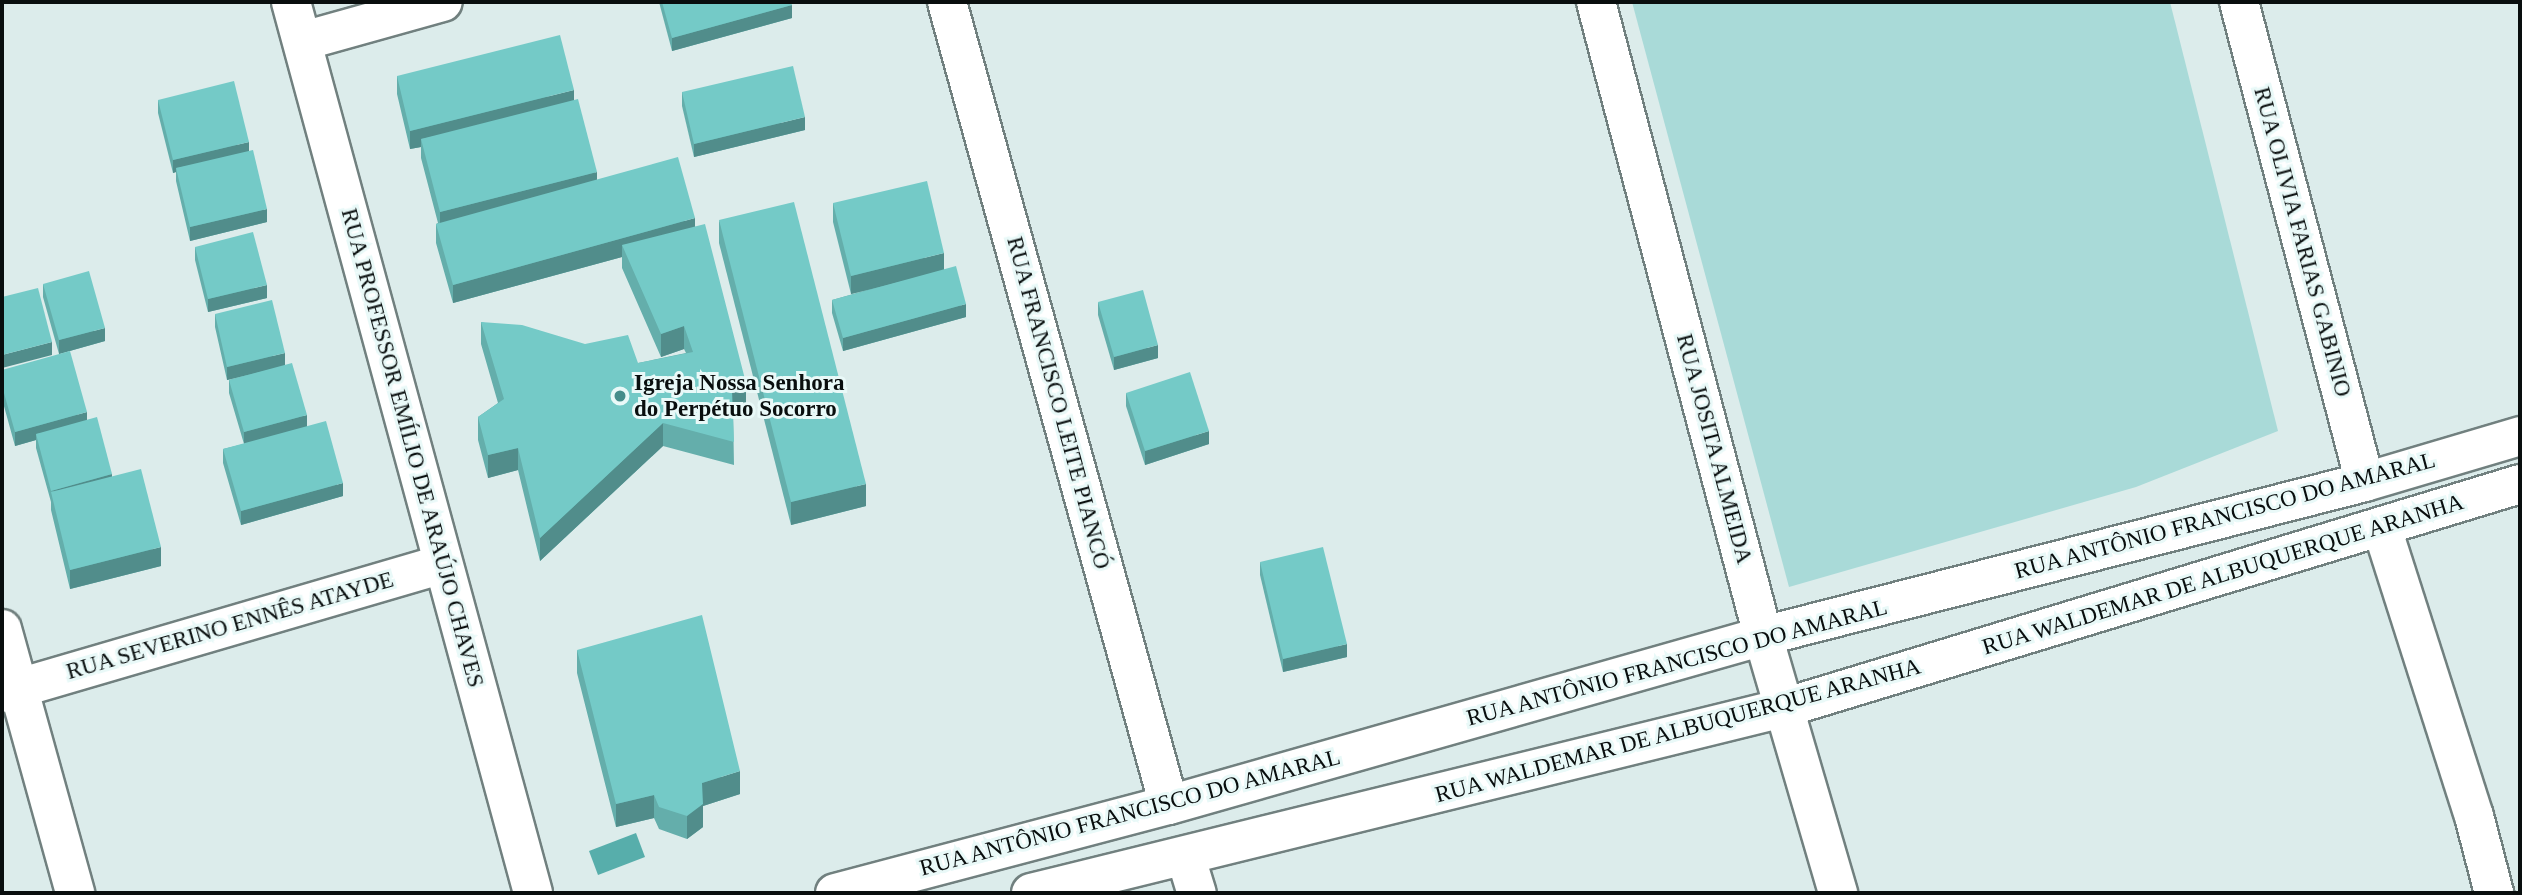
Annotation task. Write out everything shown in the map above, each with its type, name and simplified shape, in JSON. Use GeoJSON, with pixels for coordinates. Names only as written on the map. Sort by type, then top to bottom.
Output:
{"type":"FeatureCollection","features":[{"type":"Feature","properties":{"kind":"street","name":"RUA PROFESSOR EMÍLIO DE ARAÚJO CHAVES"},"geometry":{"type":"LineString","coordinates":[[291,2],[533,893]]}},
{"type":"Feature","properties":{"kind":"street"},"geometry":{"type":"LineString","coordinates":[[303,41],[443,2]]}},
{"type":"Feature","properties":{"kind":"street","name":"RUA FRANCISCO LEITE PIANCÓ"},"geometry":{"type":"LineString","coordinates":[[947,2],[1169,805]]}},
{"type":"Feature","properties":{"kind":"street","name":"RUA JOSITA ALMEIDA"},"geometry":{"type":"LineString","coordinates":[[1597,2],[1763,636],[1787,707],[1839,893]]}},
{"type":"Feature","properties":{"kind":"street","name":"RUA OLIVIA FARIAS GABINIO"},"geometry":{"type":"LineString","coordinates":[[2239,2],[2365,482]]}},
{"type":"Feature","properties":{"kind":"street","name":"RUA ANTÔNIO FRANCISCO DO AMARAL"},"geometry":{"type":"LineString","coordinates":[[835,893],[1169,805],[1763,636],[2365,482],[2520,436]]}},
{"type":"Feature","properties":{"kind":"street","name":"RUA WALDEMAR DE ALBUQUERQUE ARANHA"},"geometry":{"type":"LineString","coordinates":[[1031,893],[1192,876],[1787,707],[2520,484]]}},
{"type":"Feature","properties":{"kind":"street"},"geometry":{"type":"LineString","coordinates":[[2382,528],[2474,816],[2494,893]]}},
{"type":"Feature","properties":{"kind":"street","name":"RUA SEVERINO ENNÊS ATAYDE"},"geometry":{"type":"LineString","coordinates":[[10,690],[442,564]]}},
{"type":"Feature","properties":{"kind":"street"},"geometry":{"type":"LineString","coordinates":[[2,629],[10,690],[75,893]]}},
{"type":"Feature","properties":{"kind":"shaded area"},"geometry":{"type":"Polygon","coordinates":[[[1632,2],[2170,2],[2278,431],[2136,487],[1789,587],[1632,2]]]}},
{"type":"Feature","properties":{"kind":"shaded area"},"geometry":{"type":"Polygon","coordinates":[[[636,833],[645,857],[598,875],[589,851],[636,833]]]}},
{"type":"Feature","properties":{"kind":"building"},"geometry":{"type":"Polygon","coordinates":[[[662,2],[791,2],[792,5],[672,38],[662,2]]]}},
{"type":"Feature","properties":{"kind":"building"},"geometry":{"type":"Polygon","coordinates":[[[560,35],[574,90],[410,131],[397,76],[560,35]]]}},
{"type":"Feature","properties":{"kind":"building"},"geometry":{"type":"Polygon","coordinates":[[[793,66],[805,117],[694,144],[682,92],[793,66]]]}},
{"type":"Feature","properties":{"kind":"building"},"geometry":{"type":"Polygon","coordinates":[[[234,81],[249,142],[173,160],[158,100],[234,81]]]}},
{"type":"Feature","properties":{"kind":"building"},"geometry":{"type":"Polygon","coordinates":[[[578,99],[597,172],[440,212],[421,139],[578,99]]]}},
{"type":"Feature","properties":{"kind":"building"},"geometry":{"type":"Polygon","coordinates":[[[253,150],[267,209],[190,227],[176,168],[253,150]]]}},
{"type":"Feature","properties":{"kind":"building"},"geometry":{"type":"Polygon","coordinates":[[[678,157],[695,218],[453,285],[436,224],[678,157]]]}},
{"type":"Feature","properties":{"kind":"building"},"geometry":{"type":"Polygon","coordinates":[[[927,181],[944,253],[851,276],[833,203],[927,181]]]}},
{"type":"Feature","properties":{"kind":"building"},"geometry":{"type":"Polygon","coordinates":[[[794,202],[866,484],[791,502],[719,220],[794,202]]]}},
{"type":"Feature","properties":{"kind":"building","name":"Igreja Nossa Senhora do Perpétuo Socorro"},"geometry":{"type":"Polygon","coordinates":[[[705,224],[746,383],[732,390],[734,442],[663,423],[540,538],[518,448],[488,455],[478,417],[504,399],[481,322],[522,325],[585,344],[628,335],[638,363],[693,352],[684,326],[661,334],[622,245],[705,224]]]}},
{"type":"Feature","properties":{"kind":"building"},"geometry":{"type":"Polygon","coordinates":[[[253,232],[267,285],[208,299],[195,247],[253,232]]]}},
{"type":"Feature","properties":{"kind":"building"},"geometry":{"type":"Polygon","coordinates":[[[956,266],[966,304],[843,338],[832,300],[956,266]]]}},
{"type":"Feature","properties":{"kind":"building"},"geometry":{"type":"Polygon","coordinates":[[[89,271],[105,328],[59,340],[43,284],[89,271]]]}},
{"type":"Feature","properties":{"kind":"building"},"geometry":{"type":"Polygon","coordinates":[[[38,288],[52,342],[2,355],[2,297],[38,288]]]}},
{"type":"Feature","properties":{"kind":"building"},"geometry":{"type":"Polygon","coordinates":[[[1143,290],[1158,345],[1114,357],[1098,302],[1143,290]]]}},
{"type":"Feature","properties":{"kind":"building"},"geometry":{"type":"Polygon","coordinates":[[[272,300],[285,353],[227,367],[215,314],[272,300]]]}},
{"type":"Feature","properties":{"kind":"building"},"geometry":{"type":"Polygon","coordinates":[[[70,351],[87,412],[15,432],[2,386],[2,370],[70,351]]]}},
{"type":"Feature","properties":{"kind":"building"},"geometry":{"type":"Polygon","coordinates":[[[292,363],[307,415],[244,432],[229,380],[292,363]]]}},
{"type":"Feature","properties":{"kind":"building"},"geometry":{"type":"Polygon","coordinates":[[[1190,372],[1209,431],[1145,451],[1126,393],[1190,372]]]}},
{"type":"Feature","properties":{"kind":"building"},"geometry":{"type":"Polygon","coordinates":[[[97,417],[112,474],[51,491],[36,434],[97,417]]]}},
{"type":"Feature","properties":{"kind":"building"},"geometry":{"type":"Polygon","coordinates":[[[326,421],[343,483],[241,511],[223,449],[326,421]]]}},
{"type":"Feature","properties":{"kind":"building"},"geometry":{"type":"Polygon","coordinates":[[[141,469],[161,547],[70,570],[51,492],[141,469]]]}},
{"type":"Feature","properties":{"kind":"building"},"geometry":{"type":"Polygon","coordinates":[[[1323,547],[1347,644],[1283,659],[1260,562],[1323,547]]]}},
{"type":"Feature","properties":{"kind":"building"},"geometry":{"type":"Polygon","coordinates":[[[702,615],[740,771],[702,783],[703,804],[687,816],[659,807],[654,795],[616,804],[577,650],[702,615]]]}},
{"type":"Feature","properties":{"kind":"place","name":"Igreja Nossa Senhora do Perpétuo Socorro"},"geometry":{"type":"Point","coordinates":[620,396]}}]}
